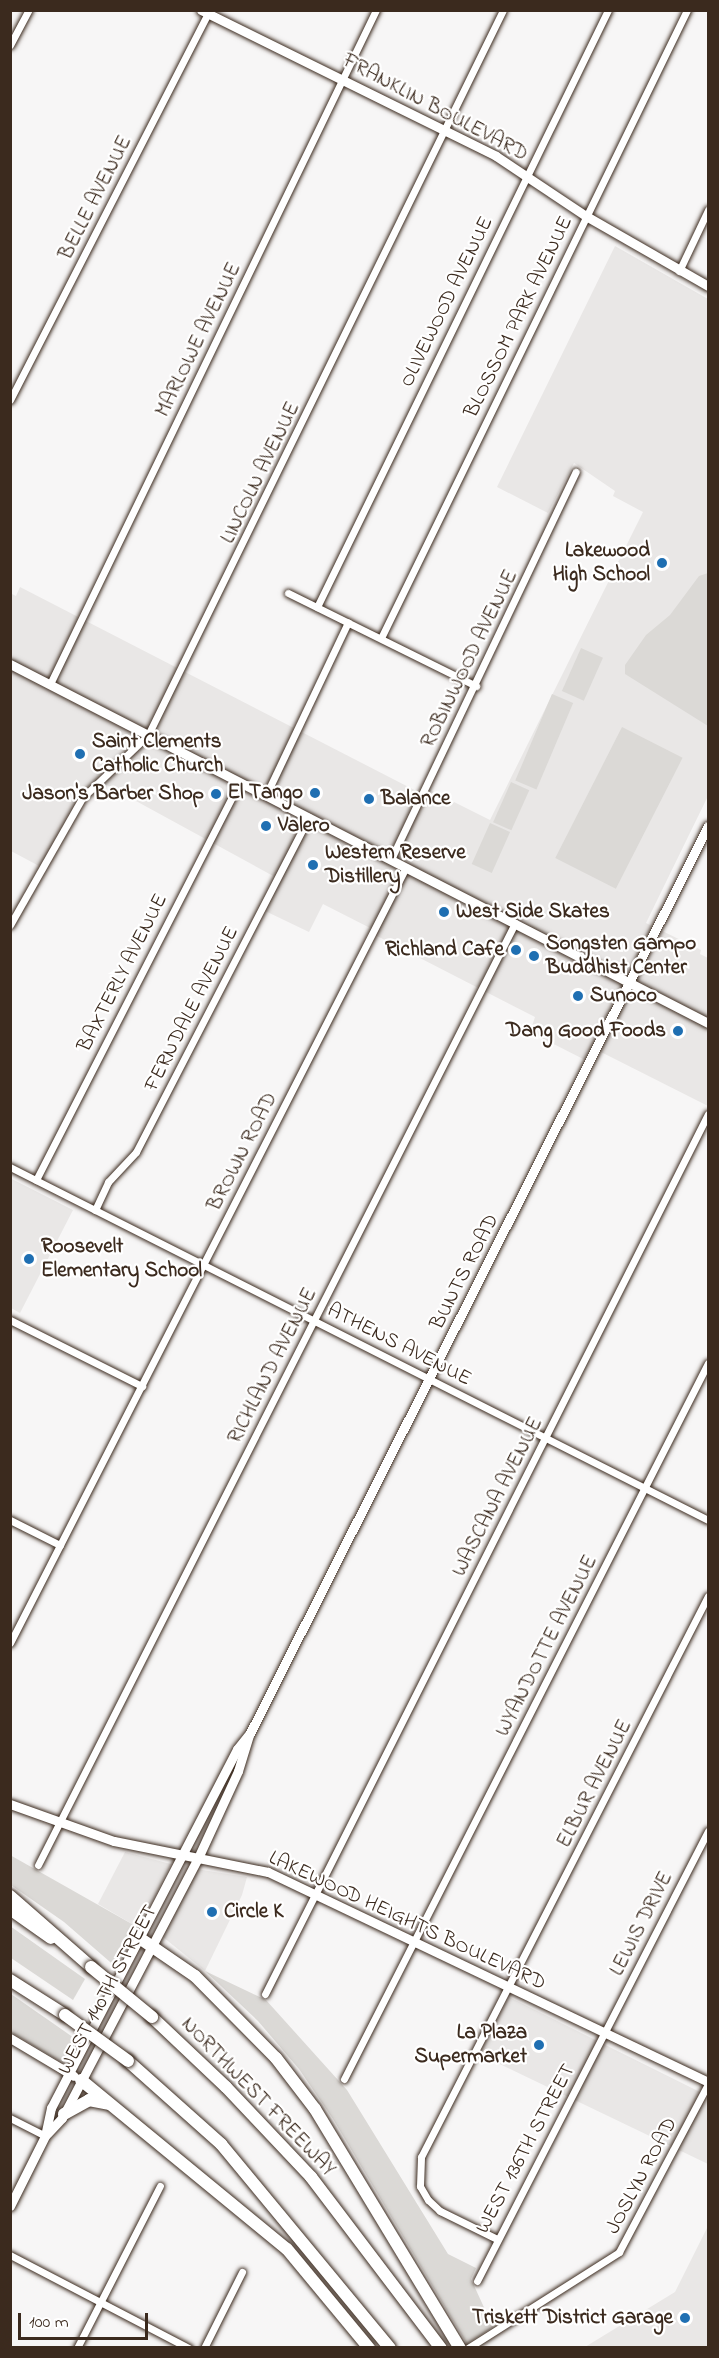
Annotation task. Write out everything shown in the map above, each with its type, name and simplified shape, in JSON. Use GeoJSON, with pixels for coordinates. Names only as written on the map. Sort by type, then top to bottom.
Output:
{"type":"FeatureCollection","features":[{"type":"Feature","properties":{"kind":"highway"},"geometry":{"type":"LineString","coordinates":[[10,1896],[91,1967]]}},
{"type":"Feature","properties":{"kind":"highway","name":"NORTHWEST FREEWAY"},"geometry":{"type":"LineString","coordinates":[[10,1909],[91,1967],[152,2017],[226,2087],[311,2177],[441,2348]]}},
{"type":"Feature","properties":{"kind":"highway"},"geometry":{"type":"LineString","coordinates":[[138,1937],[152,1943],[233,2010],[276,2058],[315,2109],[460,2348]]}},
{"type":"Feature","properties":{"kind":"highway"},"geometry":{"type":"LineString","coordinates":[[10,1980],[65,2014],[128,2061],[221,2144],[390,2348]]}},
{"type":"Feature","properties":{"kind":"highway"},"geometry":{"type":"LineString","coordinates":[[81,2080],[286,2249],[369,2348]]}},
{"type":"Feature","properties":{"kind":"highway"},"geometry":{"type":"LineString","coordinates":[[64,2114],[89,2100],[114,2106]]}},
{"type":"Feature","properties":{"kind":"main road","name":"FRANKLIN BOULEVARD"},"geometry":{"type":"LineString","coordinates":[[207,12],[445,130],[526,176],[586,216],[708,286]]}},
{"type":"Feature","properties":{"kind":"main road"},"geometry":{"type":"LineString","coordinates":[[10,664],[708,1023]]}},
{"type":"Feature","properties":{"kind":"main road","name":"BUNTS ROAD"},"geometry":{"type":"LineString","coordinates":[[198,1858],[238,1771],[250,1733],[431,1380],[708,826]]}},
{"type":"Feature","properties":{"kind":"main road","name":"BUNTS ROAD"},"geometry":{"type":"LineString","coordinates":[[182,1855],[237,1749],[250,1733]]}},
{"type":"Feature","properties":{"kind":"main road","name":"LAKEWOOD HEIGHTS BOULEVARD"},"geometry":{"type":"LineString","coordinates":[[10,1804],[114,1841],[268,1872],[708,2083]]}},
{"type":"Feature","properties":{"kind":"main road","name":"WEST 140TH STREET"},"geometry":{"type":"LineString","coordinates":[[45,2136],[51,2108],[182,1855]]}},
{"type":"Feature","properties":{"kind":"main road","name":"WEST 140TH STREET"},"geometry":{"type":"LineString","coordinates":[[10,2206],[45,2136],[64,2114],[198,1858]]}},
{"type":"Feature","properties":{"kind":"main road"},"geometry":{"type":"LineString","coordinates":[[10,2038],[81,2080]]}},
{"type":"Feature","properties":{"kind":"street"},"geometry":{"type":"LineString","coordinates":[[10,45],[29,10]]}},
{"type":"Feature","properties":{"kind":"street","name":"MARLOWE AVENUE"},"geometry":{"type":"LineString","coordinates":[[50,684],[376,10]]}},
{"type":"Feature","properties":{"kind":"street","name":"LINCOLN AVENUE"},"geometry":{"type":"LineString","coordinates":[[10,925],[82,798],[148,735],[504,10]]}},
{"type":"Feature","properties":{"kind":"street","name":"OLIVEWOOD AVENUE"},"geometry":{"type":"LineString","coordinates":[[317,607],[608,10]]}},
{"type":"Feature","properties":{"kind":"street","name":"BLOSSOM PARK AVENUE"},"geometry":{"type":"LineString","coordinates":[[381,638],[687,10]]}},
{"type":"Feature","properties":{"kind":"street","name":"BELLE AVENUE"},"geometry":{"type":"LineString","coordinates":[[10,400],[207,12]]}},
{"type":"Feature","properties":{"kind":"street"},"geometry":{"type":"LineString","coordinates":[[679,271],[708,210]]}},
{"type":"Feature","properties":{"kind":"street","name":"ROBINWOOD AVENUE"},"geometry":{"type":"LineString","coordinates":[[391,859],[476,686],[576,472]]}},
{"type":"Feature","properties":{"kind":"street"},"geometry":{"type":"LineString","coordinates":[[288,593],[476,686]]}},
{"type":"Feature","properties":{"kind":"street"},"geometry":{"type":"LineString","coordinates":[[266,795],[348,622]]}},
{"type":"Feature","properties":{"kind":"street","name":"BAXTERLY AVENUE"},"geometry":{"type":"LineString","coordinates":[[36,1180],[240,782]]}},
{"type":"Feature","properties":{"kind":"street","name":"FERNDALE AVENUE"},"geometry":{"type":"LineString","coordinates":[[95,1210],[108,1182],[136,1152],[309,817]]}},
{"type":"Feature","properties":{"kind":"street","name":"BROWN ROAD"},"geometry":{"type":"LineString","coordinates":[[11,1641],[406,867]]}},
{"type":"Feature","properties":{"kind":"street","name":"RICHLAND AVENUE"},"geometry":{"type":"LineString","coordinates":[[38,1865],[515,923]]}},
{"type":"Feature","properties":{"kind":"street","name":"WASCANA AVENUE"},"geometry":{"type":"LineString","coordinates":[[265,1994],[708,1114]]}},
{"type":"Feature","properties":{"kind":"street","name":"ATHENS AVENUE"},"geometry":{"type":"LineString","coordinates":[[10,1167],[708,1520]]}},
{"type":"Feature","properties":{"kind":"street"},"geometry":{"type":"LineString","coordinates":[[10,1320],[142,1386]]}},
{"type":"Feature","properties":{"kind":"street","name":"WYANDOTTE AVENUE"},"geometry":{"type":"LineString","coordinates":[[344,2079],[708,1364]]}},
{"type":"Feature","properties":{"kind":"street"},"geometry":{"type":"LineString","coordinates":[[10,1520],[60,1545]]}},
{"type":"Feature","properties":{"kind":"street","name":"ELBUR AVENUE"},"geometry":{"type":"LineString","coordinates":[[497,2239],[441,2211],[420,2186],[421,2157],[511,1988],[708,1596]]}},
{"type":"Feature","properties":{"kind":"street","name":"LEWIS DRIVE"},"geometry":{"type":"LineString","coordinates":[[606,2033],[708,1831]]}},
{"type":"Feature","properties":{"kind":"street","name":"WEST 136TH STREET"},"geometry":{"type":"LineString","coordinates":[[477,2281],[606,2033]]}},
{"type":"Feature","properties":{"kind":"street","name":"JOSLYN ROAD"},"geometry":{"type":"LineString","coordinates":[[468,2348],[619,2252],[708,2083]]}},
{"type":"Feature","properties":{"kind":"street"},"geometry":{"type":"LineString","coordinates":[[10,2118],[45,2136]]}},
{"type":"Feature","properties":{"kind":"street"},"geometry":{"type":"LineString","coordinates":[[77,2348],[160,2186]]}},
{"type":"Feature","properties":{"kind":"street"},"geometry":{"type":"LineString","coordinates":[[10,2255],[189,2348]]}},
{"type":"Feature","properties":{"kind":"street"},"geometry":{"type":"LineString","coordinates":[[204,2348],[242,2272]]}},
{"type":"Feature","properties":{"kind":"shaded area"},"geometry":{"type":"Polygon","coordinates":[[[615,246],[708,299],[708,796],[646,923],[701,950],[700,954],[708,958],[708,1106],[599,1051],[593,1064],[530,1032],[535,1017],[374,935],[376,931],[323,904],[309,932],[259,908],[275,877],[103,783],[83,802],[41,867],[11,851],[10,593],[16,596],[20,587],[426,796],[430,790],[490,820],[643,512],[613,496],[615,491],[574,463],[548,513],[497,487],[615,246]]]}},
{"type":"Feature","properties":{"kind":"shaded area"},"geometry":{"type":"Polygon","coordinates":[[[708,573],[708,726],[625,674],[625,665],[646,635],[670,615],[699,576],[708,573]]]}},
{"type":"Feature","properties":{"kind":"shaded area"},"geometry":{"type":"Polygon","coordinates":[[[581,648],[603,658],[584,701],[562,691],[581,648]]]}},
{"type":"Feature","properties":{"kind":"shaded area"},"geometry":{"type":"Polygon","coordinates":[[[552,694],[573,703],[536,790],[515,781],[552,694]]]}},
{"type":"Feature","properties":{"kind":"shaded area"},"geometry":{"type":"Polygon","coordinates":[[[622,727],[683,758],[616,889],[555,858],[622,727]]]}},
{"type":"Feature","properties":{"kind":"shaded area"},"geometry":{"type":"Polygon","coordinates":[[[511,782],[529,790],[511,830],[493,822],[511,782]]]}},
{"type":"Feature","properties":{"kind":"shaded area"},"geometry":{"type":"Polygon","coordinates":[[[490,823],[510,832],[492,873],[472,864],[490,823]]]}},
{"type":"Feature","properties":{"kind":"shaded area","name":"Roosevelt Elementary School"},"geometry":{"type":"Polygon","coordinates":[[[10,1178],[73,1210],[20,1313],[11,1308],[10,1178]]]}},
{"type":"Feature","properties":{"kind":"shaded area"},"geometry":{"type":"Polygon","coordinates":[[[125,1852],[171,1864],[139,1928],[98,1904],[125,1852]]]}},
{"type":"Feature","properties":{"kind":"shaded area"},"geometry":{"type":"Polygon","coordinates":[[[10,1855],[139,1928],[117,1968],[64,1922],[11,1885],[10,1855]]]}},
{"type":"Feature","properties":{"kind":"shaded area"},"geometry":{"type":"Polygon","coordinates":[[[196,1869],[247,1877],[242,1895],[205,1971],[163,1937],[196,1869]]]}},
{"type":"Feature","properties":{"kind":"shaded area"},"geometry":{"type":"Polygon","coordinates":[[[10,1926],[85,1979],[73,2000],[11,1958],[10,1926]]]}},
{"type":"Feature","properties":{"kind":"shaded area"},"geometry":{"type":"Polygon","coordinates":[[[205,1971],[266,2000],[347,2090],[448,2254],[476,2268],[471,2279],[493,2327],[467,2344],[333,2119],[299,2069],[258,2021],[205,1971]]]}},
{"type":"Feature","properties":{"kind":"shaded area"},"geometry":{"type":"Polygon","coordinates":[[[11,1994],[77,2040],[64,2064],[11,2032],[11,1994]]]}},
{"type":"Feature","properties":{"kind":"shaded area"},"geometry":{"type":"Polygon","coordinates":[[[509,1997],[708,2096],[708,2164],[479,2054],[509,1997]]]}},
{"type":"Feature","properties":{"kind":"shaded area"},"geometry":{"type":"Polygon","coordinates":[[[708,2226],[708,2347],[585,2347],[675,2292],[708,2226]]]}},
{"type":"Feature","properties":{"kind":"place","name":"Lakewood High School"},"geometry":{"type":"Point","coordinates":[662,563]}},
{"type":"Feature","properties":{"kind":"place","name":"Saint Clements Catholic Church"},"geometry":{"type":"Point","coordinates":[80,754]}},
{"type":"Feature","properties":{"kind":"place","name":"El Tango"},"geometry":{"type":"Point","coordinates":[315,793]}},
{"type":"Feature","properties":{"kind":"place","name":"Jason's Barber Shop"},"geometry":{"type":"Point","coordinates":[216,794]}},
{"type":"Feature","properties":{"kind":"place","name":"Balance"},"geometry":{"type":"Point","coordinates":[369,799]}},
{"type":"Feature","properties":{"kind":"place","name":"Valero"},"geometry":{"type":"Point","coordinates":[266,826]}},
{"type":"Feature","properties":{"kind":"place","name":"Western Reserve Distillery"},"geometry":{"type":"Point","coordinates":[313,865]}},
{"type":"Feature","properties":{"kind":"place","name":"West Side Skates"},"geometry":{"type":"Point","coordinates":[444,912]}},
{"type":"Feature","properties":{"kind":"place","name":"Richland Cafe"},"geometry":{"type":"Point","coordinates":[516,950]}},
{"type":"Feature","properties":{"kind":"place","name":"Songsten Gampo Buddhist Center"},"geometry":{"type":"Point","coordinates":[534,956]}},
{"type":"Feature","properties":{"kind":"place","name":"Sunoco"},"geometry":{"type":"Point","coordinates":[578,996]}},
{"type":"Feature","properties":{"kind":"place","name":"Dang Good Foods"},"geometry":{"type":"Point","coordinates":[678,1031]}},
{"type":"Feature","properties":{"kind":"place","name":"Roosevelt Elementary School"},"geometry":{"type":"Point","coordinates":[29,1259]}},
{"type":"Feature","properties":{"kind":"place","name":"Circle K"},"geometry":{"type":"Point","coordinates":[212,1912]}},
{"type":"Feature","properties":{"kind":"place","name":"La Plaza Supermarket"},"geometry":{"type":"Point","coordinates":[539,2045]}},
{"type":"Feature","properties":{"kind":"place","name":"Triskett District Garage"},"geometry":{"type":"Point","coordinates":[685,2318]}}]}
